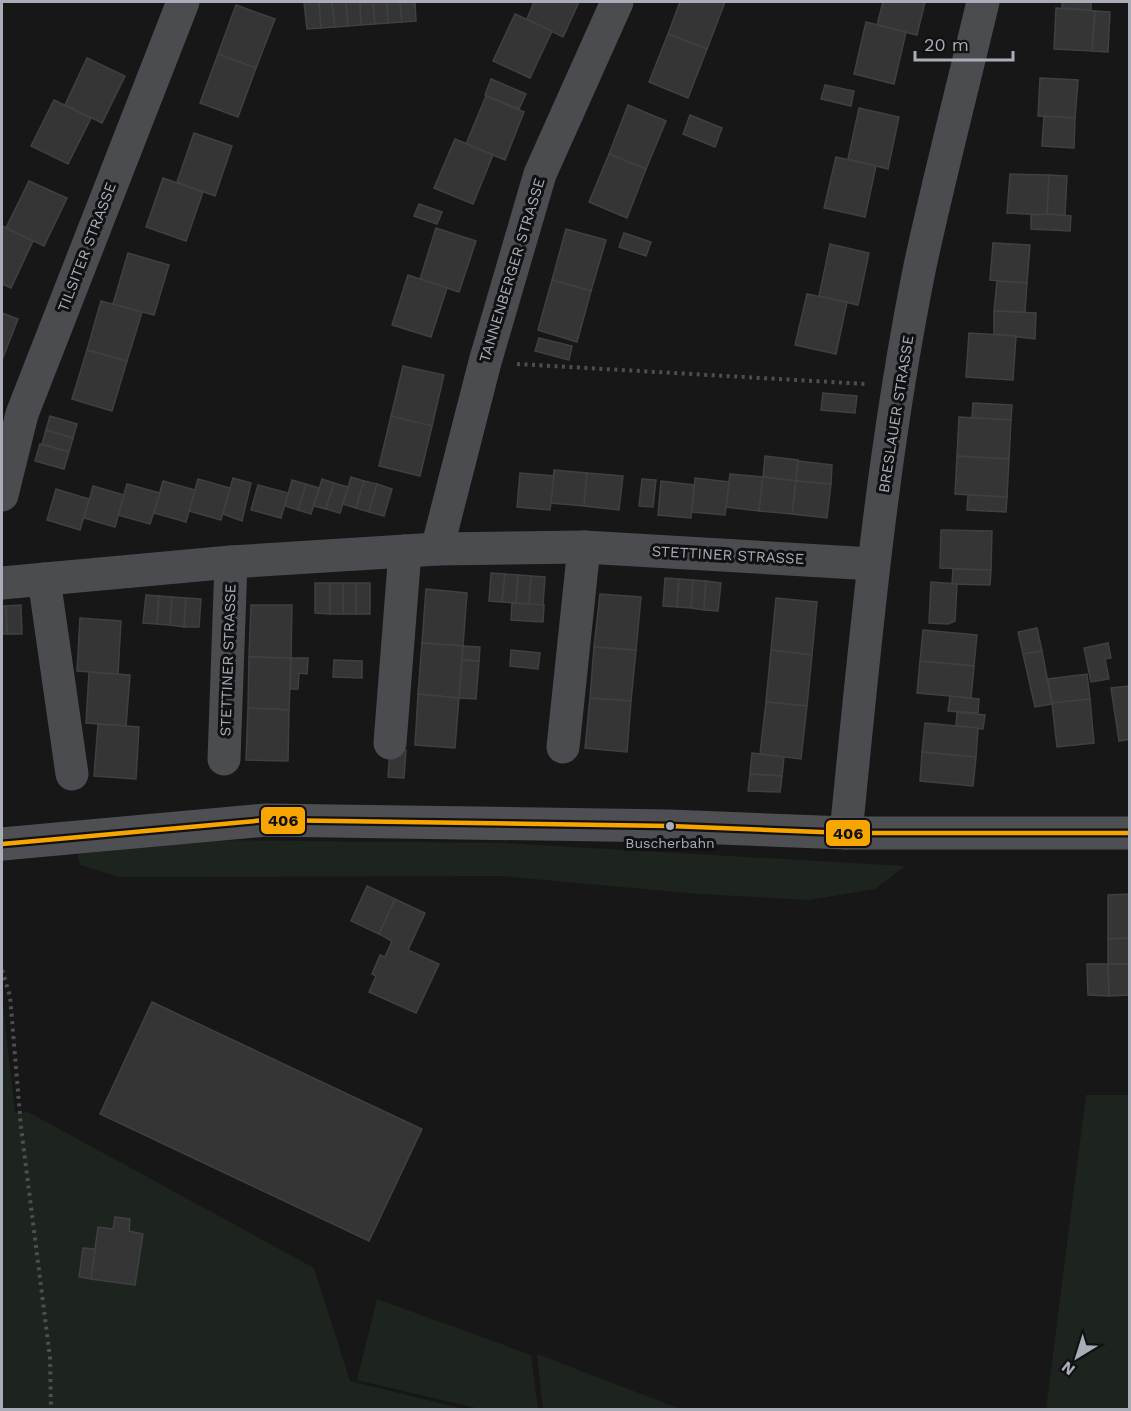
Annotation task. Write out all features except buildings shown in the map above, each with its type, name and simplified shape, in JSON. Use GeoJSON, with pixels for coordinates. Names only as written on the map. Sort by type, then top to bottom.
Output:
{"type":"FeatureCollection","features":[{"type":"Feature","properties":{"kind":"main road"},"geometry":{"type":"LineString","coordinates":[[2,844],[266,820],[670,826],[846,833],[1130,833]]}},
{"type":"Feature","properties":{"kind":"street","name":"TILSITER STRASSE"},"geometry":{"type":"LineString","coordinates":[[2,495],[22,414],[183,2]]}},
{"type":"Feature","properties":{"kind":"street","name":"TANNENBERGER STRASSE"},"geometry":{"type":"LineString","coordinates":[[437,549],[485,362],[540,174],[617,2]]}},
{"type":"Feature","properties":{"kind":"street","name":"BRESLAUER STRASSE"},"geometry":{"type":"LineString","coordinates":[[846,833],[873,564],[900,386],[920,267],[983,2]]}},
{"type":"Feature","properties":{"kind":"street","name":"STETTINER STRASSE"},"geometry":{"type":"LineString","coordinates":[[2,583],[231,562],[437,549],[584,547],[873,564]]}},
{"type":"Feature","properties":{"kind":"street"},"geometry":{"type":"LineString","coordinates":[[563,747],[584,547]]}},
{"type":"Feature","properties":{"kind":"street"},"geometry":{"type":"LineString","coordinates":[[390,743],[405,551]]}},
{"type":"Feature","properties":{"kind":"street","name":"STETTINER STRASSE"},"geometry":{"type":"LineString","coordinates":[[224,759],[231,562]]}},
{"type":"Feature","properties":{"kind":"street"},"geometry":{"type":"LineString","coordinates":[[44,579],[72,774]]}},
{"type":"Feature","properties":{"kind":"path"},"geometry":{"type":"LineString","coordinates":[[485,362],[900,386]]}},
{"type":"Feature","properties":{"kind":"path"},"geometry":{"type":"LineString","coordinates":[[2,970],[10,996],[21,1127],[50,1358],[51,1410]]}},
{"type":"Feature","properties":{"kind":"shaded area"},"geometry":{"type":"Polygon","coordinates":[[[209,840],[505,843],[905,866],[875,889],[809,900],[700,894],[501,876],[119,877],[80,865],[78,854],[209,840]]]}},
{"type":"Feature","properties":{"kind":"shaded area"},"geometry":{"type":"Polygon","coordinates":[[[2,996],[15,1113],[28,1112],[314,1268],[350,1381],[464,1409],[2,1409],[2,996]]]}},
{"type":"Feature","properties":{"kind":"shaded area"},"geometry":{"type":"Polygon","coordinates":[[[1086,1095],[1129,1095],[1129,1409],[1046,1409],[1086,1095]]]}},
{"type":"Feature","properties":{"kind":"shaded area"},"geometry":{"type":"Polygon","coordinates":[[[377,1299],[531,1355],[538,1409],[480,1409],[357,1380],[377,1299]]]}},
{"type":"Feature","properties":{"kind":"shaded area"},"geometry":{"type":"Polygon","coordinates":[[[537,1354],[680,1409],[543,1409],[537,1354]]]}},
{"type":"Feature","properties":{"kind":"transit line","name":"406"},"geometry":{"type":"LineString","coordinates":[[2,844],[266,820],[670,826],[846,833],[1130,833]]}},
{"type":"Feature","properties":{"kind":"place","name":"Buscherbahn"},"geometry":{"type":"Point","coordinates":[670,826]}}]}
